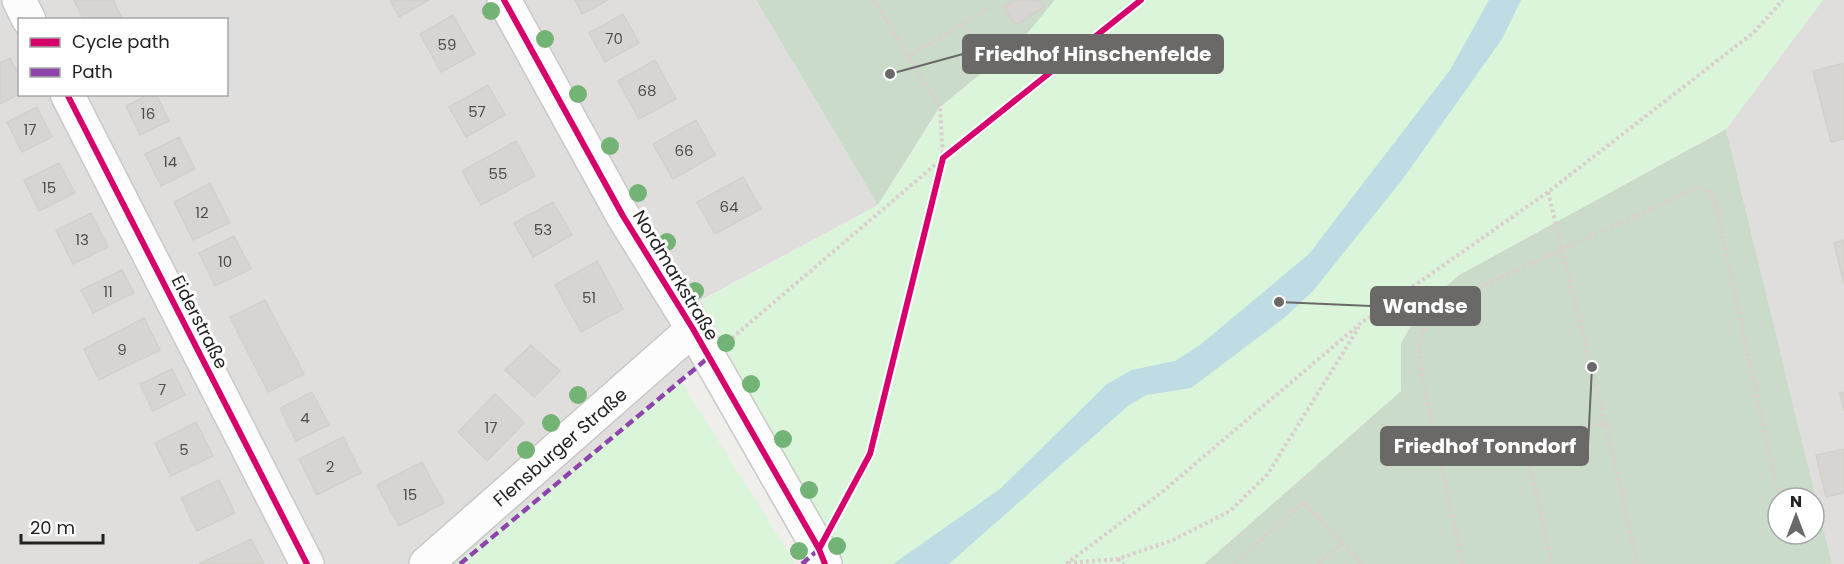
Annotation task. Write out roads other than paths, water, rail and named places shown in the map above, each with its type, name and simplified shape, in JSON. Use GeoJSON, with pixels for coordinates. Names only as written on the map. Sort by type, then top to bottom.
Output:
{"type":"FeatureCollection","features":[{"type":"Feature","properties":{"kind":"street"},"geometry":{"type":"LineString","coordinates":[[19,0],[28,18]]}},
{"type":"Feature","properties":{"kind":"street","name":"Nordmarkstraße"},"geometry":{"type":"LineString","coordinates":[[504,0],[623,216],[693,329],[822,556]]}},
{"type":"Feature","properties":{"kind":"street","name":"Eiderstraße"},"geometry":{"type":"LineString","coordinates":[[68,96],[306,564]]}},
{"type":"Feature","properties":{"kind":"street","name":"Flensburger Straße"},"geometry":{"type":"LineString","coordinates":[[426,564],[693,329]]}},
{"type":"Feature","properties":{"kind":"water"},"geometry":{"type":"Polygon","coordinates":[[[1489,0],[1521,0],[1502,39],[1402,180],[1313,291],[1284,318],[1191,388],[1146,395],[1128,406],[949,564],[893,564],[1000,489],[1107,384],[1132,370],[1175,361],[1200,345],[1309,254],[1450,70],[1489,0]]]}},
{"type":"Feature","properties":{"kind":"place","name":"Friedhof Hinschenfelde"},"geometry":{"type":"Point","coordinates":[890,74]}},
{"type":"Feature","properties":{"kind":"place","name":"Wandse"},"geometry":{"type":"Point","coordinates":[1279,302]}},
{"type":"Feature","properties":{"kind":"place","name":"Friedhof Tonndorf"},"geometry":{"type":"Point","coordinates":[1592,367]}}]}
